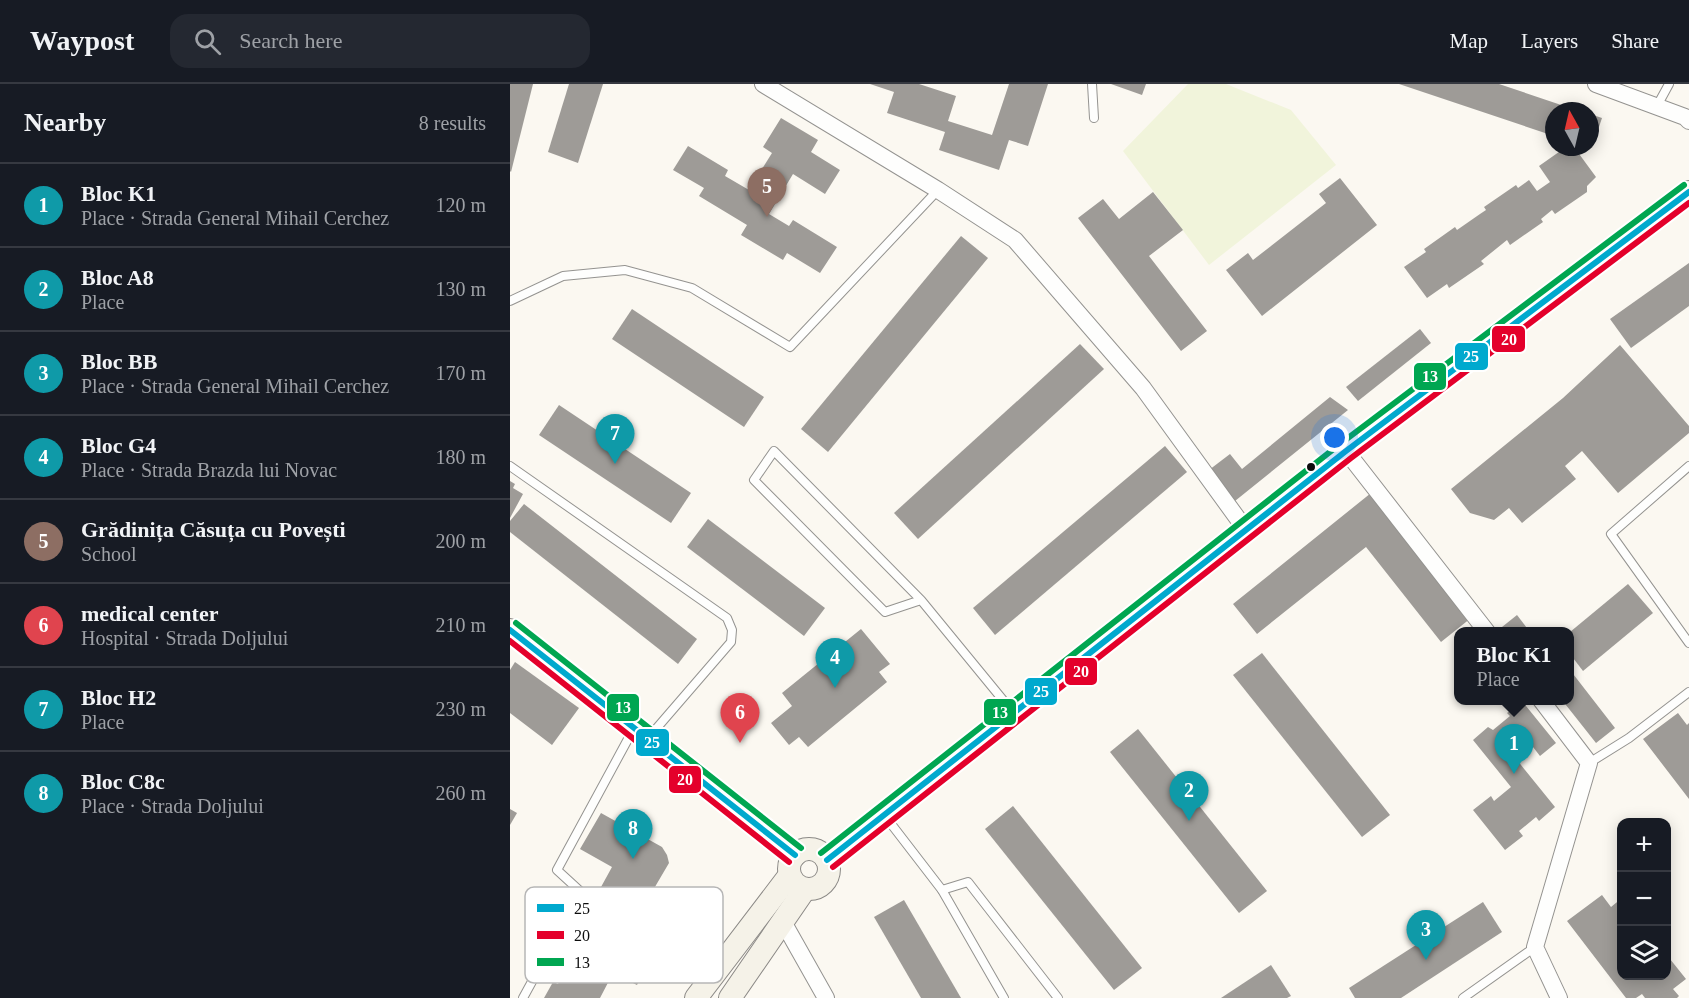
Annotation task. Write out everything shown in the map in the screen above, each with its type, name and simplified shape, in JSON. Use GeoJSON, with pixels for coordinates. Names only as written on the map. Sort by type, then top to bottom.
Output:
{"type":"FeatureCollection","features":[{"type":"Feature","properties":{"kind":"street"},"geometry":{"type":"LineString","coordinates":[[763,84],[938,190],[1015,240],[1143,388],[1246,530]]}},
{"type":"Feature","properties":{"kind":"street"},"geometry":{"type":"LineString","coordinates":[[1596,84],[1685,117],[1689,121]]}},
{"type":"Feature","properties":{"kind":"street"},"geometry":{"type":"LineString","coordinates":[[827,860],[1346,451],[1689,192]]}},
{"type":"Feature","properties":{"kind":"street"},"geometry":{"type":"LineString","coordinates":[[1346,451],[1483,627]]}},
{"type":"Feature","properties":{"kind":"street"},"geometry":{"type":"LineString","coordinates":[[510,630],[640,734],[797,873],[816,888],[826,879],[829,866],[827,860],[816,850],[809,849],[797,873],[782,920],[730,998]]}},
{"type":"Feature","properties":{"kind":"street"},"geometry":{"type":"LineString","coordinates":[[1545,705],[1589,763],[1535,947],[1559,998]]}},
{"type":"Feature","properties":{"kind":"street"},"geometry":{"type":"LineString","coordinates":[[723,965],[797,873]]}},
{"type":"Feature","properties":{"kind":"street"},"geometry":{"type":"LineString","coordinates":[[782,920],[826,998]]}},
{"type":"Feature","properties":{"kind":"street"},"geometry":{"type":"LineString","coordinates":[[696,998],[708,983]]}},
{"type":"Feature","properties":{"kind":"lane"},"geometry":{"type":"LineString","coordinates":[[1092,84],[1094,118]]}},
{"type":"Feature","properties":{"kind":"lane"},"geometry":{"type":"LineString","coordinates":[[1657,106],[1669,84]]}},
{"type":"Feature","properties":{"kind":"lane"},"geometry":{"type":"LineString","coordinates":[[510,301],[563,276],[625,270],[692,288],[790,347],[938,190]]}},
{"type":"Feature","properties":{"kind":"lane"},"geometry":{"type":"LineString","coordinates":[[921,600],[885,612],[754,480],[774,451],[921,600],[1014,713]]}},
{"type":"Feature","properties":{"kind":"lane"},"geometry":{"type":"LineString","coordinates":[[510,466],[727,618],[732,630],[731,642],[640,734],[557,870],[575,887]]}},
{"type":"Feature","properties":{"kind":"lane"},"geometry":{"type":"LineString","coordinates":[[1689,466],[1611,534],[1689,643]]}},
{"type":"Feature","properties":{"kind":"lane"},"geometry":{"type":"LineString","coordinates":[[1589,763],[1629,738],[1689,692]]}},
{"type":"Feature","properties":{"kind":"lane"},"geometry":{"type":"LineString","coordinates":[[884,815],[942,890],[1004,998]]}},
{"type":"Feature","properties":{"kind":"lane"},"geometry":{"type":"LineString","coordinates":[[942,890],[968,882],[1058,998]]}},
{"type":"Feature","properties":{"kind":"lane"},"geometry":{"type":"LineString","coordinates":[[1463,998],[1535,947]]}},
{"type":"Feature","properties":{"kind":"lane"},"geometry":{"type":"LineString","coordinates":[[523,998],[531,983]]}},
{"type":"Feature","properties":{"kind":"green space"},"geometry":{"type":"Polygon","coordinates":[[[1188,84],[1226,84],[1291,110],[1336,165],[1209,265],[1123,151],[1188,84]]]}},
{"type":"Feature","properties":{"kind":"building"},"geometry":{"type":"Polygon","coordinates":[[[510,84],[533,84],[511,172],[510,171],[510,84]]]}},
{"type":"Feature","properties":{"kind":"building"},"geometry":{"type":"Polygon","coordinates":[[[569,84],[603,84],[578,163],[548,152],[569,84]]]}},
{"type":"Feature","properties":{"kind":"building"},"geometry":{"type":"Polygon","coordinates":[[[870,84],[919,84],[956,96],[948,121],[992,135],[1009,84],[1048,84],[1028,146],[1009,140],[999,170],[939,150],[945,132],[887,113],[894,92],[870,84]]]}},
{"type":"Feature","properties":{"kind":"building"},"geometry":{"type":"Polygon","coordinates":[[[1111,84],[1146,84],[1142,95],[1111,84]]]}},
{"type":"Feature","properties":{"kind":"building"},"geometry":{"type":"Polygon","coordinates":[[[1399,84],[1499,84],[1552,102],[1545,102],[1545,133],[1399,84]]]}},
{"type":"Feature","properties":{"kind":"building"},"geometry":{"type":"Polygon","coordinates":[[[781,118],[818,140],[811,152],[840,170],[825,194],[793,174],[769,214],[789,226],[793,220],[837,247],[820,273],[787,253],[783,260],[741,235],[747,225],[699,196],[704,188],[673,170],[688,146],[728,170],[725,176],[749,190],[772,153],[763,147],[781,118]]]}},
{"type":"Feature","properties":{"kind":"building"},"geometry":{"type":"Polygon","coordinates":[[[1553,156],[1581,156],[1596,177],[1587,186],[1587,192],[1555,214],[1552,210],[1541,219],[1543,222],[1510,245],[1507,240],[1481,261],[1484,264],[1449,288],[1447,284],[1427,298],[1404,267],[1426,252],[1424,249],[1455,227],[1457,230],[1486,210],[1484,207],[1516,185],[1518,188],[1529,180],[1537,191],[1550,182],[1539,166],[1553,156]]]}},
{"type":"Feature","properties":{"kind":"building"},"geometry":{"type":"Polygon","coordinates":[[[1340,178],[1377,225],[1262,316],[1226,270],[1248,253],[1253,260],[1326,203],[1319,194],[1340,178]]]}},
{"type":"Feature","properties":{"kind":"building"},"geometry":{"type":"Polygon","coordinates":[[[1153,192],[1183,230],[1149,256],[1207,331],[1181,351],[1078,218],[1103,199],[1119,219],[1153,192]]]}},
{"type":"Feature","properties":{"kind":"building"},"geometry":{"type":"Polygon","coordinates":[[[961,236],[988,258],[828,452],[801,429],[961,236]]]}},
{"type":"Feature","properties":{"kind":"building"},"geometry":{"type":"Polygon","coordinates":[[[1689,263],[1689,306],[1631,348],[1610,319],[1689,263]]]}},
{"type":"Feature","properties":{"kind":"building"},"geometry":{"type":"Polygon","coordinates":[[[632,309],[764,397],[744,427],[612,339],[632,309]]]}},
{"type":"Feature","properties":{"kind":"building"},"geometry":{"type":"Polygon","coordinates":[[[1420,329],[1431,343],[1358,401],[1346,387],[1420,329]]]}},
{"type":"Feature","properties":{"kind":"building"},"geometry":{"type":"Polygon","coordinates":[[[1080,344],[1104,369],[918,539],[894,513],[1080,344]]]}},
{"type":"Feature","properties":{"kind":"building"},"geometry":{"type":"Polygon","coordinates":[[[1620,345],[1689,426],[1689,433],[1618,493],[1582,451],[1565,466],[1576,479],[1522,523],[1509,508],[1494,520],[1470,513],[1451,489],[1563,398],[1620,345]]]}},
{"type":"Feature","properties":{"kind":"building"},"geometry":{"type":"Polygon","coordinates":[[[1330,397],[1348,410],[1235,501],[1209,470],[1230,454],[1242,469],[1330,397]]]}},
{"type":"Feature","properties":{"kind":"building"},"geometry":{"type":"Polygon","coordinates":[[[559,405],[691,493],[671,523],[539,435],[559,405]]]}},
{"type":"Feature","properties":{"kind":"building"},"geometry":{"type":"Polygon","coordinates":[[[1165,446],[1187,472],[995,635],[973,608],[1165,446]]]}},
{"type":"Feature","properties":{"kind":"building"},"geometry":{"type":"Polygon","coordinates":[[[510,481],[515,484],[513,488],[523,494],[510,518],[510,481]]]}},
{"type":"Feature","properties":{"kind":"building"},"geometry":{"type":"Polygon","coordinates":[[[1371,493],[1471,618],[1460,627],[1454,627],[1454,632],[1441,642],[1366,547],[1257,634],[1233,604],[1371,493]]]}},
{"type":"Feature","properties":{"kind":"building"},"geometry":{"type":"Polygon","coordinates":[[[524,504],[697,639],[678,664],[510,532],[510,521],[524,504]]]}},
{"type":"Feature","properties":{"kind":"building"},"geometry":{"type":"Polygon","coordinates":[[[708,519],[825,608],[804,636],[687,547],[708,519]]]}},
{"type":"Feature","properties":{"kind":"building"},"geometry":{"type":"Polygon","coordinates":[[[1628,584],[1653,613],[1583,671],[1574,659],[1574,629],[1628,584]]]}},
{"type":"Feature","properties":{"kind":"building"},"geometry":{"type":"Polygon","coordinates":[[[1517,615],[1526,627],[1502,627],[1517,615]]]}},
{"type":"Feature","properties":{"kind":"building"},"geometry":{"type":"Polygon","coordinates":[[[861,629],[890,664],[879,672],[887,682],[808,747],[799,737],[789,745],[771,723],[792,706],[782,693],[861,629]]]}},
{"type":"Feature","properties":{"kind":"building"},"geometry":{"type":"Polygon","coordinates":[[[1262,653],[1390,815],[1362,837],[1233,675],[1262,653]]]}},
{"type":"Feature","properties":{"kind":"building"},"geometry":{"type":"Polygon","coordinates":[[[515,662],[579,708],[552,745],[510,713],[510,670],[515,662]]]}},
{"type":"Feature","properties":{"kind":"building"},"geometry":{"type":"Polygon","coordinates":[[[1574,675],[1615,728],[1596,743],[1566,705],[1574,705],[1574,675]]]}},
{"type":"Feature","properties":{"kind":"building"},"geometry":{"type":"Polygon","coordinates":[[[1517,705],[1525,705],[1556,743],[1540,756],[1533,747],[1517,760],[1555,807],[1539,821],[1536,817],[1519,831],[1523,836],[1505,850],[1473,810],[1491,796],[1494,801],[1511,787],[1473,740],[1488,727],[1493,730],[1510,716],[1507,713],[1517,705]]]}},
{"type":"Feature","properties":{"kind":"building"},"geometry":{"type":"Polygon","coordinates":[[[1678,713],[1687,725],[1689,723],[1689,799],[1643,739],[1678,713]]]}},
{"type":"Feature","properties":{"kind":"building"},"geometry":{"type":"Polygon","coordinates":[[[1138,729],[1267,891],[1239,913],[1110,752],[1138,729]]]}},
{"type":"Feature","properties":{"kind":"building"},"geometry":{"type":"Polygon","coordinates":[[[1013,806],[1142,968],[1114,990],[985,829],[1013,806]]]}},
{"type":"Feature","properties":{"kind":"building"},"geometry":{"type":"Polygon","coordinates":[[[510,809],[517,813],[510,825],[510,809]]]}},
{"type":"Feature","properties":{"kind":"building"},"geometry":{"type":"Polygon","coordinates":[[[601,813],[662,847],[669,863],[655,887],[601,887],[612,867],[580,849],[601,813]]]}},
{"type":"Feature","properties":{"kind":"building"},"geometry":{"type":"Polygon","coordinates":[[[1602,895],[1611,907],[1617,902],[1617,980],[1671,980],[1671,960],[1686,979],[1673,989],[1679,996],[1677,998],[1645,998],[1642,994],[1636,998],[1626,998],[1567,921],[1602,895]]]}},
{"type":"Feature","properties":{"kind":"building"},"geometry":{"type":"Polygon","coordinates":[[[904,900],[961,998],[921,998],[874,917],[904,900]]]}},
{"type":"Feature","properties":{"kind":"building"},"geometry":{"type":"Polygon","coordinates":[[[1483,902],[1502,932],[1401,998],[1355,998],[1349,988],[1483,902]]]}},
{"type":"Feature","properties":{"kind":"building"},"geometry":{"type":"Polygon","coordinates":[[[1271,965],[1291,996],[1287,998],[1221,998],[1271,965]]]}},
{"type":"Feature","properties":{"kind":"building"},"geometry":{"type":"Polygon","coordinates":[[[552,983],[608,983],[600,998],[544,998],[552,983]]]}},
{"type":"Feature","properties":{"kind":"transit line","name":"13"},"geometry":{"type":"LineString","coordinates":[[821,853],[1340,444],[1684,185]]}},
{"type":"Feature","properties":{"kind":"transit line","name":"25"},"geometry":{"type":"LineString","coordinates":[[827,860],[1346,451],[1689,192]]}},
{"type":"Feature","properties":{"kind":"transit line","name":"20"},"geometry":{"type":"LineString","coordinates":[[833,867],[1351,458],[1689,203]]}},
{"type":"Feature","properties":{"kind":"transit line","name":"13"},"geometry":{"type":"LineString","coordinates":[[516,623],[801,848]]}},
{"type":"Feature","properties":{"kind":"transit line","name":"25"},"geometry":{"type":"LineString","coordinates":[[510,630],[795,855]]}},
{"type":"Feature","properties":{"kind":"transit line","name":"20"},"geometry":{"type":"LineString","coordinates":[[510,641],[789,862]]}},
{"type":"Feature","properties":{"kind":"place","name":"Grădinița Căsuța cu Povești"},"geometry":{"type":"Point","coordinates":[767,217]}},
{"type":"Feature","properties":{"kind":"place","name":"Bloc H2"},"geometry":{"type":"Point","coordinates":[615,464]}},
{"type":"Feature","properties":{"kind":"place","name":"Bloc G4"},"geometry":{"type":"Point","coordinates":[835,688]}},
{"type":"Feature","properties":{"kind":"place","name":"medical center"},"geometry":{"type":"Point","coordinates":[740,743]}},
{"type":"Feature","properties":{"kind":"place","name":"Bloc K1"},"geometry":{"type":"Point","coordinates":[1514,774]}},
{"type":"Feature","properties":{"kind":"place","name":"Bloc A8"},"geometry":{"type":"Point","coordinates":[1189,821]}},
{"type":"Feature","properties":{"kind":"place","name":"Bloc C8c"},"geometry":{"type":"Point","coordinates":[633,859]}},
{"type":"Feature","properties":{"kind":"place","name":"Bloc BB"},"geometry":{"type":"Point","coordinates":[1426,960]}}]}
